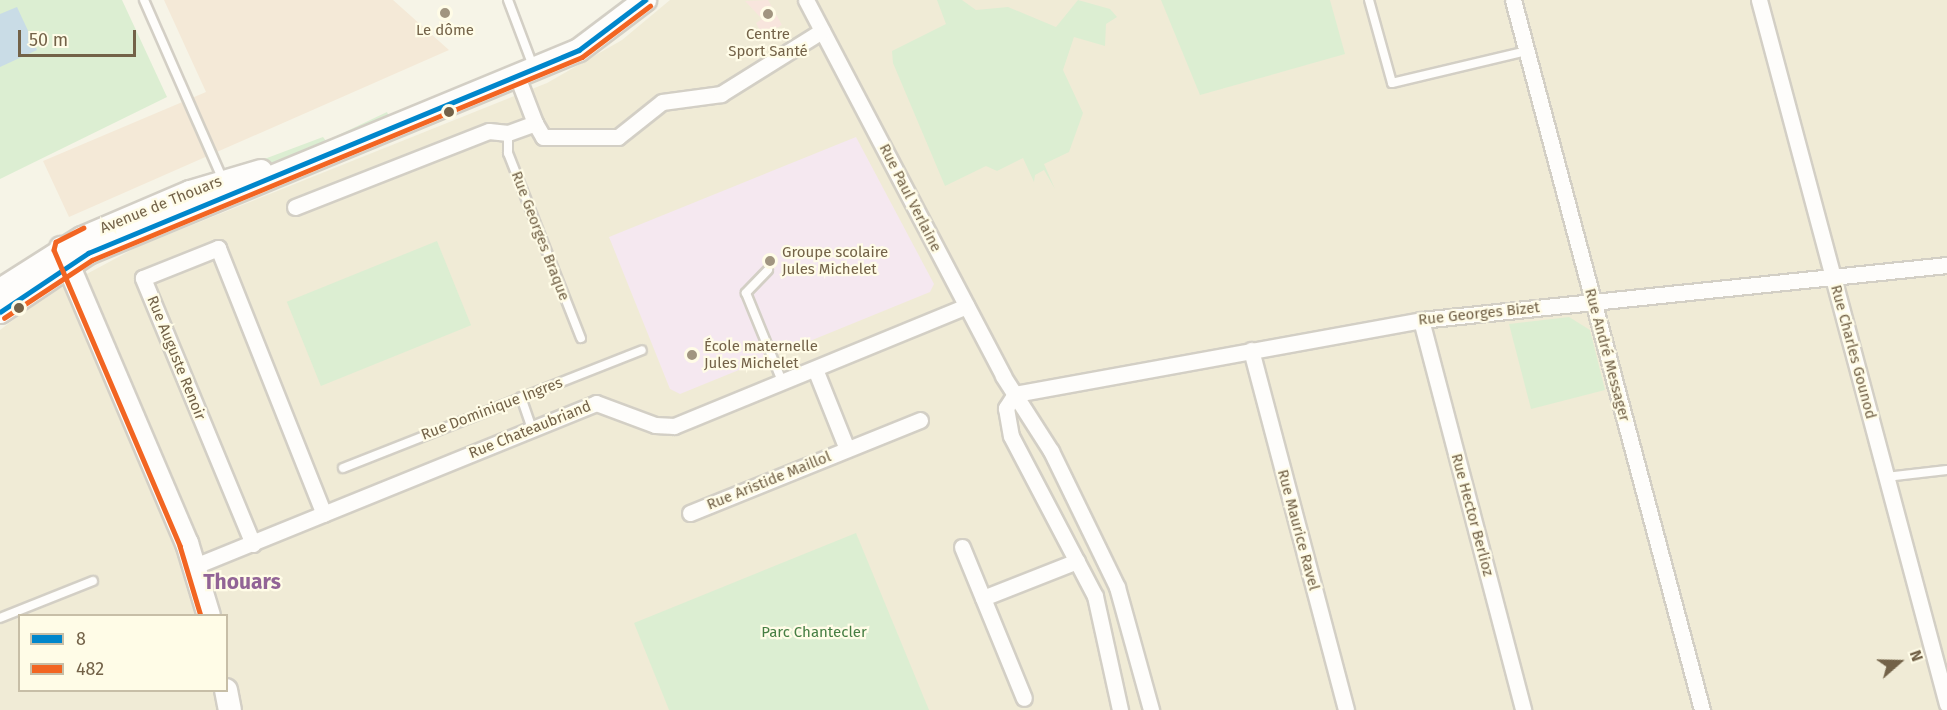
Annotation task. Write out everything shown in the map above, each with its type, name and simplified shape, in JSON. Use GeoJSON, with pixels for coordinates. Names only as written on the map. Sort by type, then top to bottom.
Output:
{"type":"FeatureCollection","features":[{"type":"Feature","properties":{"kind":"street","name":"Avenue de Thouars"},"geometry":{"type":"LineString","coordinates":[[0,290],[65,255],[226,188],[301,163],[579,50],[645,0]]}},
{"type":"Feature","properties":{"kind":"street","name":"Rue Paul Verlaine"},"geometry":{"type":"LineString","coordinates":[[806,0],[966,306],[1015,394],[1047,442],[1117,587],[1151,710]]}},
{"type":"Feature","properties":{"kind":"street","name":"Rue André Messager"},"geometry":{"type":"LineString","coordinates":[[1513,0],[1702,710]]}},
{"type":"Feature","properties":{"kind":"street","name":"Rue Charles Gounod"},"geometry":{"type":"LineString","coordinates":[[1759,0],[1947,704]]}},
{"type":"Feature","properties":{"kind":"street"},"geometry":{"type":"LineString","coordinates":[[526,72],[535,123],[543,136],[618,137],[662,102],[722,94],[822,31]]}},
{"type":"Feature","properties":{"kind":"street"},"geometry":{"type":"LineString","coordinates":[[295,207],[489,131],[508,133],[535,123]]}},
{"type":"Feature","properties":{"kind":"street","name":"Rue Auguste Renoir"},"geometry":{"type":"LineString","coordinates":[[253,544],[143,278],[218,248],[324,514]]}},
{"type":"Feature","properties":{"kind":"street","name":"Avenue de Thouars"},"geometry":{"type":"LineString","coordinates":[[0,312],[65,255]]}},
{"type":"Feature","properties":{"kind":"street"},"geometry":{"type":"LineString","coordinates":[[65,255],[195,566],[209,614]]}},
{"type":"Feature","properties":{"kind":"street","name":"Rue Georges Bizet"},"geometry":{"type":"LineString","coordinates":[[1015,394],[1421,320],[1947,265]]}},
{"type":"Feature","properties":{"kind":"street","name":"Rue Chateaubriand"},"geometry":{"type":"LineString","coordinates":[[195,566],[596,403],[655,425],[674,426],[966,306]]}},
{"type":"Feature","properties":{"kind":"street","name":"Rue Hector Berlioz"},"geometry":{"type":"LineString","coordinates":[[1421,320],[1523,710]]}},
{"type":"Feature","properties":{"kind":"street","name":"Rue Maurice Ravel"},"geometry":{"type":"LineString","coordinates":[[1251,350],[1346,710]]}},
{"type":"Feature","properties":{"kind":"street","name":"Rue Aristide Maillol"},"geometry":{"type":"LineString","coordinates":[[815,369],[847,449]]}},
{"type":"Feature","properties":{"kind":"street"},"geometry":{"type":"LineString","coordinates":[[1015,394],[1006,408],[1011,436],[1095,597],[1120,710]]}},
{"type":"Feature","properties":{"kind":"street","name":"Rue Aristide Maillol"},"geometry":{"type":"LineString","coordinates":[[690,513],[920,420]]}},
{"type":"Feature","properties":{"kind":"street"},"geometry":{"type":"LineString","coordinates":[[962,547],[1024,698]]}},
{"type":"Feature","properties":{"kind":"street"},"geometry":{"type":"LineString","coordinates":[[983,598],[1077,561]]}},
{"type":"Feature","properties":{"kind":"street"},"geometry":{"type":"LineString","coordinates":[[226,692],[230,710]]}},
{"type":"Feature","properties":{"kind":"lane"},"geometry":{"type":"LineString","coordinates":[[144,0],[226,188]]}},
{"type":"Feature","properties":{"kind":"lane"},"geometry":{"type":"LineString","coordinates":[[508,0],[526,72]]}},
{"type":"Feature","properties":{"kind":"lane"},"geometry":{"type":"LineString","coordinates":[[1369,0],[1392,83],[1526,51]]}},
{"type":"Feature","properties":{"kind":"lane","name":"Rue Georges Braque"},"geometry":{"type":"LineString","coordinates":[[508,133],[508,153],[580,338]]}},
{"type":"Feature","properties":{"kind":"lane"},"geometry":{"type":"LineString","coordinates":[[768,270],[746,293],[782,381]]}},
{"type":"Feature","properties":{"kind":"lane","name":"Rue Dominique Ingres"},"geometry":{"type":"LineString","coordinates":[[343,468],[642,350]]}},
{"type":"Feature","properties":{"kind":"lane"},"geometry":{"type":"LineString","coordinates":[[521,397],[532,429]]}},
{"type":"Feature","properties":{"kind":"lane"},"geometry":{"type":"LineString","coordinates":[[1886,477],[1947,470]]}},
{"type":"Feature","properties":{"kind":"lane"},"geometry":{"type":"LineString","coordinates":[[0,618],[93,581]]}},
{"type":"Feature","properties":{"kind":"shaded area"},"geometry":{"type":"Polygon","coordinates":[[[164,0],[393,0],[449,50],[69,217],[43,161],[206,92],[164,0]]]}},
{"type":"Feature","properties":{"kind":"shaded area"},"geometry":{"type":"Polygon","coordinates":[[[670,0],[1947,0],[1947,710],[0,710],[0,330],[42,298],[137,247],[547,83],[622,40],[670,0]]]}},
{"type":"Feature","properties":{"kind":"shaded area","name":"Centre Sport Santé"},"geometry":{"type":"Polygon","coordinates":[[[768,0],[782,25],[763,36],[756,23],[762,19],[745,1],[768,0]]]}},
{"type":"Feature","properties":{"kind":"shaded area","name":"Groupe scolaire Jules Michelet"},"geometry":{"type":"Polygon","coordinates":[[[856,137],[934,284],[930,292],[680,394],[670,389],[609,237],[856,137]]]}},
{"type":"Feature","properties":{"kind":"green space"},"geometry":{"type":"Polygon","coordinates":[[[0,0],[122,0],[167,97],[0,179],[0,0]]]}},
{"type":"Feature","properties":{"kind":"green space"},"geometry":{"type":"Polygon","coordinates":[[[937,0],[962,0],[976,10],[1008,7],[1056,27],[1078,0],[1110,9],[1117,17],[1106,24],[1105,46],[1074,37],[1063,70],[1083,113],[1069,152],[1044,164],[1055,189],[1044,170],[1035,175],[1034,182],[1023,158],[997,171],[986,166],[945,186],[893,63],[892,51],[946,24],[937,0]]]}},
{"type":"Feature","properties":{"kind":"green space"},"geometry":{"type":"Polygon","coordinates":[[[1161,0],[1330,0],[1345,54],[1200,95],[1161,0]]]}},
{"type":"Feature","properties":{"kind":"green space"},"geometry":{"type":"Polygon","coordinates":[[[387,112],[390,119],[260,167],[259,161],[323,137],[326,141],[387,112]]]}},
{"type":"Feature","properties":{"kind":"green space"},"geometry":{"type":"Polygon","coordinates":[[[437,241],[471,325],[321,386],[287,302],[437,241]]]}},
{"type":"Feature","properties":{"kind":"green space"},"geometry":{"type":"Polygon","coordinates":[[[1569,317],[1590,330],[1605,390],[1531,409],[1509,324],[1569,317]]]}},
{"type":"Feature","properties":{"kind":"green space","name":"Parc Chantecler"},"geometry":{"type":"Polygon","coordinates":[[[856,533],[929,710],[669,710],[634,623],[856,533]]]}},
{"type":"Feature","properties":{"kind":"water"},"geometry":{"type":"Polygon","coordinates":[[[17,7],[37,50],[0,67],[0,14],[17,7]]]}},
{"type":"Feature","properties":{"kind":"transit line","name":"8"},"geometry":{"type":"LineString","coordinates":[[0,312],[88,253],[579,50],[645,0]]}},
{"type":"Feature","properties":{"kind":"transit line","name":"482"},"geometry":{"type":"LineString","coordinates":[[4,318],[92,260],[582,57],[650,6]]}},
{"type":"Feature","properties":{"kind":"transit line","name":"482"},"geometry":{"type":"LineString","coordinates":[[84,228],[56,242],[54,250],[180,546],[200,614]]}},
{"type":"Feature","properties":{"kind":"place","name":"Le dôme"},"geometry":{"type":"Point","coordinates":[445,13]}},
{"type":"Feature","properties":{"kind":"place","name":"Centre Sport Santé"},"geometry":{"type":"Point","coordinates":[768,14]}},
{"type":"Feature","properties":{"kind":"place","name":"Groupe scolaire Jules Michelet"},"geometry":{"type":"Point","coordinates":[770,261]}},
{"type":"Feature","properties":{"kind":"place","name":"École maternelle Jules Michelet"},"geometry":{"type":"Point","coordinates":[692,355]}},
{"type":"Feature","properties":{"kind":"district","name":"Thouars"},"geometry":{"type":"Point","coordinates":[242,582]}}]}
